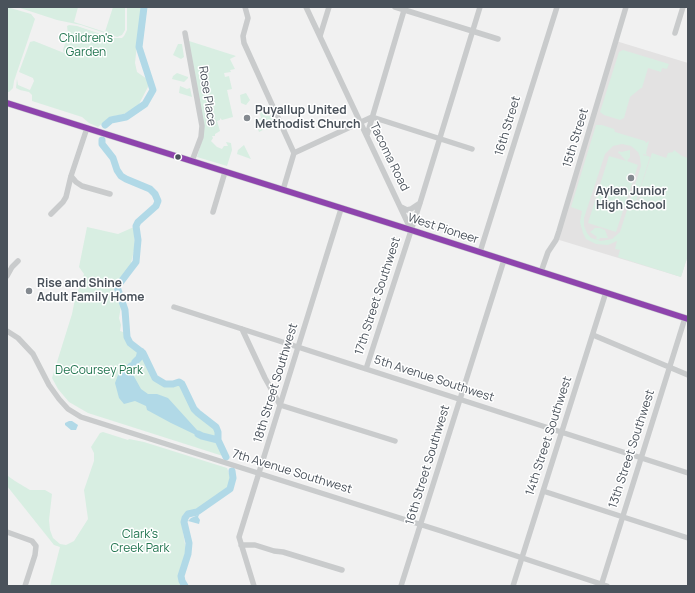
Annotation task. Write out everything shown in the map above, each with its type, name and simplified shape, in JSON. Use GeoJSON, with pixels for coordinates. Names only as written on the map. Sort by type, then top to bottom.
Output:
{"type":"FeatureCollection","features":[{"type":"Feature","properties":{"kind":"main road","name":"West Pioneer"},"geometry":{"type":"LineString","coordinates":[[7,103],[606,292],[686,319]]}},
{"type":"Feature","properties":{"kind":"street"},"geometry":{"type":"LineString","coordinates":[[245,7],[248,16],[244,43],[294,153],[283,190]]}},
{"type":"Feature","properties":{"kind":"street","name":"Tacoma Road"},"geometry":{"type":"LineString","coordinates":[[306,7],[411,230]]}},
{"type":"Feature","properties":{"kind":"street"},"geometry":{"type":"LineString","coordinates":[[320,36],[329,7]]}},
{"type":"Feature","properties":{"kind":"street"},"geometry":{"type":"LineString","coordinates":[[394,7],[404,8],[498,39]]}},
{"type":"Feature","properties":{"kind":"street","name":"17th Street Southwest"},"geometry":{"type":"LineString","coordinates":[[366,369],[420,203],[480,7]]}},
{"type":"Feature","properties":{"kind":"street","name":"16th Street"},"geometry":{"type":"LineString","coordinates":[[480,252],[557,7]]}},
{"type":"Feature","properties":{"kind":"street","name":"15th Street"},"geometry":{"type":"LineString","coordinates":[[542,272],[548,252],[558,234],[626,7]]}},
{"type":"Feature","properties":{"kind":"street"},"geometry":{"type":"LineString","coordinates":[[675,32],[683,7]]}},
{"type":"Feature","properties":{"kind":"street"},"geometry":{"type":"LineString","coordinates":[[367,135],[404,8]]}},
{"type":"Feature","properties":{"kind":"street","name":"Rose Place"},"geometry":{"type":"LineString","coordinates":[[185,33],[202,126],[192,161]]}},
{"type":"Feature","properties":{"kind":"street"},"geometry":{"type":"LineString","coordinates":[[294,153],[372,117],[472,148]]}},
{"type":"Feature","properties":{"kind":"street"},"geometry":{"type":"LineString","coordinates":[[51,214],[66,197],[71,176],[87,128]]}},
{"type":"Feature","properties":{"kind":"street"},"geometry":{"type":"LineString","coordinates":[[213,212],[225,172]]}},
{"type":"Feature","properties":{"kind":"street"},"geometry":{"type":"LineString","coordinates":[[71,176],[82,186],[110,194]]}},
{"type":"Feature","properties":{"kind":"street"},"geometry":{"type":"LineString","coordinates":[[401,207],[407,210],[420,203]]}},
{"type":"Feature","properties":{"kind":"street","name":"18th Street Southwest"},"geometry":{"type":"LineString","coordinates":[[254,586],[238,537],[342,209]]}},
{"type":"Feature","properties":{"kind":"street"},"geometry":{"type":"LineString","coordinates":[[7,276],[12,266],[18,260]]}},
{"type":"Feature","properties":{"kind":"street","name":"16th Street Southwest"},"geometry":{"type":"LineString","coordinates":[[401,586],[504,260]]}},
{"type":"Feature","properties":{"kind":"street","name":"14th Street Southwest"},"geometry":{"type":"LineString","coordinates":[[513,586],[606,292]]}},
{"type":"Feature","properties":{"kind":"street","name":"5th Avenue Southwest"},"geometry":{"type":"LineString","coordinates":[[174,307],[688,473]]}},
{"type":"Feature","properties":{"kind":"street","name":"13th Street Southwest"},"geometry":{"type":"LineString","coordinates":[[603,585],[622,516],[669,367],[686,319]]}},
{"type":"Feature","properties":{"kind":"street"},"geometry":{"type":"LineString","coordinates":[[242,329],[265,378],[280,405],[395,441]]}},
{"type":"Feature","properties":{"kind":"street","name":"7th Avenue Southwest"},"geometry":{"type":"LineString","coordinates":[[7,331],[29,348],[54,393],[63,404],[88,420],[421,524],[603,585]]}},
{"type":"Feature","properties":{"kind":"street"},"geometry":{"type":"LineString","coordinates":[[593,334],[688,375]]}},
{"type":"Feature","properties":{"kind":"street"},"geometry":{"type":"LineString","coordinates":[[543,491],[688,538]]}},
{"type":"Feature","properties":{"kind":"street"},"geometry":{"type":"LineString","coordinates":[[7,532],[32,540],[36,544],[36,556],[25,586]]}},
{"type":"Feature","properties":{"kind":"street"},"geometry":{"type":"LineString","coordinates":[[240,545],[255,545],[342,570]]}},
{"type":"Feature","properties":{"kind":"shaded area","name":"Aylen Junior High School"},"geometry":{"type":"Polygon","coordinates":[[[616,41],[688,63],[688,255],[681,277],[556,239],[616,41]]]}},
{"type":"Feature","properties":{"kind":"green space"},"geometry":{"type":"Polygon","coordinates":[[[7,7],[31,14],[35,19],[13,88],[9,92],[7,92],[7,7]]]}},
{"type":"Feature","properties":{"kind":"green space"},"geometry":{"type":"Polygon","coordinates":[[[17,7],[78,7],[74,22],[105,32],[113,7],[125,7],[125,30],[122,35],[117,37],[17,7]]]}},
{"type":"Feature","properties":{"kind":"green space","name":"Children's Garden"},"geometry":{"type":"Polygon","coordinates":[[[127,7],[141,7],[135,63],[137,72],[147,79],[149,85],[138,106],[124,114],[110,117],[98,127],[89,123],[82,117],[32,101],[32,95],[29,92],[16,88],[17,79],[18,85],[30,90],[34,81],[33,78],[19,72],[30,42],[34,41],[64,53],[63,50],[68,34],[67,26],[69,25],[77,26],[113,38],[122,38],[127,30],[127,7]]]}},
{"type":"Feature","properties":{"kind":"green space"},"geometry":{"type":"Polygon","coordinates":[[[189,41],[236,56],[230,59],[235,69],[230,70],[231,72],[224,73],[225,77],[229,76],[232,89],[227,90],[233,117],[222,120],[220,118],[220,120],[217,121],[220,131],[215,134],[215,136],[212,136],[213,138],[211,141],[217,147],[222,149],[224,146],[228,146],[226,142],[231,143],[232,150],[227,166],[197,157],[202,140],[189,41]]]}},
{"type":"Feature","properties":{"kind":"green space"},"geometry":{"type":"Polygon","coordinates":[[[178,44],[182,44],[184,57],[181,59],[173,55],[178,44]]]}},
{"type":"Feature","properties":{"kind":"green space"},"geometry":{"type":"Polygon","coordinates":[[[623,50],[669,64],[667,69],[662,68],[661,72],[648,68],[642,88],[630,97],[624,118],[620,120],[604,115],[600,112],[619,52],[623,50]]]}},
{"type":"Feature","properties":{"kind":"green space"},"geometry":{"type":"Polygon","coordinates":[[[177,73],[188,78],[184,82],[172,79],[177,73]]]}},
{"type":"Feature","properties":{"kind":"green space"},"geometry":{"type":"Polygon","coordinates":[[[180,86],[187,89],[190,88],[192,97],[179,93],[180,86]]]}},
{"type":"Feature","properties":{"kind":"green space"},"geometry":{"type":"Polygon","coordinates":[[[246,93],[250,100],[246,105],[241,103],[240,95],[246,93]]]}},
{"type":"Feature","properties":{"kind":"green space"},"geometry":{"type":"Polygon","coordinates":[[[265,106],[270,110],[275,121],[274,124],[259,132],[258,129],[262,127],[261,120],[254,120],[261,118],[259,107],[265,106]]]}},
{"type":"Feature","properties":{"kind":"green space"},"geometry":{"type":"Polygon","coordinates":[[[596,125],[602,125],[614,129],[615,132],[645,141],[646,143],[649,141],[646,153],[647,155],[643,154],[644,156],[650,157],[634,208],[637,208],[637,203],[641,195],[639,193],[652,153],[666,158],[668,153],[673,152],[674,150],[682,156],[688,158],[688,255],[681,277],[618,257],[620,250],[615,249],[617,241],[608,245],[596,244],[586,239],[580,222],[582,211],[571,207],[596,125]],[[622,144],[613,146],[605,154],[584,218],[584,226],[591,238],[601,241],[612,239],[620,232],[641,166],[638,152],[631,146],[622,144]]]}},
{"type":"Feature","properties":{"kind":"green space"},"geometry":{"type":"Polygon","coordinates":[[[244,145],[251,159],[237,154],[238,150],[244,145]]]}},
{"type":"Feature","properties":{"kind":"green space"},"geometry":{"type":"Polygon","coordinates":[[[630,150],[630,157],[627,161],[638,165],[616,232],[588,223],[609,156],[626,161],[618,153],[619,151],[630,150]]]}},
{"type":"Feature","properties":{"kind":"green space","name":"DeCoursey Park"},"geometry":{"type":"Polygon","coordinates":[[[87,227],[118,234],[134,227],[135,247],[130,267],[115,285],[113,292],[113,296],[118,299],[121,306],[119,318],[121,325],[120,331],[126,333],[130,343],[143,353],[155,378],[165,384],[179,382],[182,384],[194,409],[216,427],[218,432],[218,440],[226,457],[88,413],[69,402],[58,389],[52,378],[72,314],[75,299],[84,274],[79,267],[87,227]]]}},
{"type":"Feature","properties":{"kind":"green space"},"geometry":{"type":"Polygon","coordinates":[[[595,228],[605,230],[608,238],[600,238],[599,240],[596,239],[597,237],[590,232],[595,228]]]}},
{"type":"Feature","properties":{"kind":"green space","name":"Clark's Creek Park"},"geometry":{"type":"Polygon","coordinates":[[[103,432],[128,440],[144,442],[227,468],[231,479],[228,487],[197,510],[187,513],[182,517],[186,550],[179,575],[179,581],[182,586],[50,586],[60,547],[54,545],[7,486],[7,473],[8,476],[30,490],[45,490],[52,494],[49,520],[50,530],[53,538],[60,544],[66,545],[74,541],[88,519],[84,490],[94,461],[94,453],[91,447],[100,433],[103,432]]]}},
{"type":"Feature","properties":{"kind":"water"},"geometry":{"type":"Polygon","coordinates":[[[135,362],[135,366],[131,371],[141,389],[148,394],[157,394],[168,398],[197,430],[198,434],[194,434],[171,423],[147,410],[146,406],[135,401],[124,404],[119,398],[115,383],[118,375],[129,363],[135,362]]]}},
{"type":"Feature","properties":{"kind":"water"},"geometry":{"type":"Polygon","coordinates":[[[72,421],[78,425],[76,430],[71,430],[65,425],[65,423],[72,421]]]}},
{"type":"Feature","properties":{"kind":"water"},"geometry":{"type":"Polygon","coordinates":[[[198,515],[200,520],[199,524],[188,521],[191,518],[198,515]]]}},
{"type":"Feature","properties":{"kind":"waterway"},"geometry":{"type":"LineString","coordinates":[[105,125],[111,120],[126,117],[145,104],[153,90],[139,47],[144,7]]}},
{"type":"Feature","properties":{"kind":"waterway"},"geometry":{"type":"LineString","coordinates":[[102,140],[102,144],[113,158],[117,170],[121,176],[150,189],[155,194],[158,201],[156,206],[138,222],[136,226],[138,240],[136,262],[117,287],[125,310],[127,337],[130,343],[143,353],[155,378],[165,384],[179,382],[182,384],[194,409],[216,427],[218,432],[218,440],[226,457]]}},
{"type":"Feature","properties":{"kind":"waterway"},"geometry":{"type":"LineString","coordinates":[[135,362],[139,358],[141,351]]}},
{"type":"Feature","properties":{"kind":"waterway"},"geometry":{"type":"LineString","coordinates":[[198,434],[218,440]]}},
{"type":"Feature","properties":{"kind":"waterway"},"geometry":{"type":"LineString","coordinates":[[185,586],[181,576],[188,554],[189,543],[184,522],[185,518],[188,514],[197,512],[230,489],[233,478],[232,471]]}},
{"type":"Feature","properties":{"kind":"transit line"},"geometry":{"type":"LineString","coordinates":[[7,103],[688,319]]}},
{"type":"Feature","properties":{"kind":"place","name":"Puyallup United Methodist Church"},"geometry":{"type":"Point","coordinates":[247,118]}},
{"type":"Feature","properties":{"kind":"place","name":"Aylen Junior High School"},"geometry":{"type":"Point","coordinates":[631,178]}},
{"type":"Feature","properties":{"kind":"place","name":"Rise and Shine Adult Family Home"},"geometry":{"type":"Point","coordinates":[29,291]}}]}
